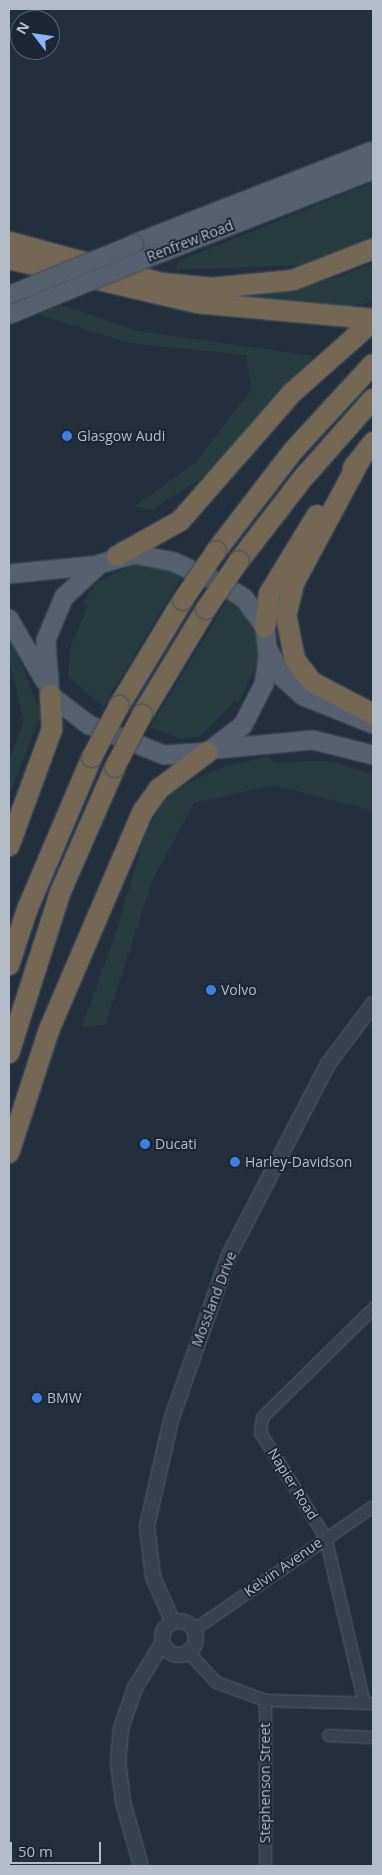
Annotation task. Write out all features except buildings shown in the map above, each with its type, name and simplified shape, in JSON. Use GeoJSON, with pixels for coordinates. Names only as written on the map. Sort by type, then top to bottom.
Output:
{"type":"FeatureCollection","features":[{"type":"Feature","properties":{"kind":"highway"},"geometry":{"type":"LineString","coordinates":[[9,242],[161,283],[212,288],[293,280],[373,249]]}},
{"type":"Feature","properties":{"kind":"highway"},"geometry":{"type":"LineString","coordinates":[[9,259],[198,303],[373,320]]}},
{"type":"Feature","properties":{"kind":"highway"},"geometry":{"type":"LineString","coordinates":[[109,560],[180,521],[261,426],[331,356],[373,320]]}},
{"type":"Feature","properties":{"kind":"highway"},"geometry":{"type":"LineString","coordinates":[[9,965],[26,910],[92,757],[119,706],[182,600],[216,551],[293,451],[373,364]]}},
{"type":"Feature","properties":{"kind":"highway"},"geometry":{"type":"LineString","coordinates":[[9,1053],[60,893],[115,767],[142,715],[206,609],[239,561],[308,472],[373,399]]}},
{"type":"Feature","properties":{"kind":"highway"},"geometry":{"type":"LineString","coordinates":[[266,637],[268,594],[278,576],[373,442]]}},
{"type":"Feature","properties":{"kind":"highway"},"geometry":{"type":"LineString","coordinates":[[361,458],[294,583],[286,615],[292,650],[303,672],[318,687],[373,714]]}},
{"type":"Feature","properties":{"kind":"highway"},"geometry":{"type":"LineString","coordinates":[[9,846],[52,730],[48,690]]}},
{"type":"Feature","properties":{"kind":"highway"},"geometry":{"type":"LineString","coordinates":[[9,1153],[49,1030],[138,819],[159,790],[211,751]]}},
{"type":"Feature","properties":{"kind":"main road","name":"Renfrew Road"},"geometry":{"type":"LineString","coordinates":[[9,295],[134,244],[373,152]]}},
{"type":"Feature","properties":{"kind":"main road","name":"Renfrew Road"},"geometry":{"type":"LineString","coordinates":[[9,315],[147,258],[373,170]]}},
{"type":"Feature","properties":{"kind":"main road"},"geometry":{"type":"LineString","coordinates":[[9,574],[109,560],[159,557],[202,574],[244,598],[266,637],[282,677],[297,692],[373,724]]}},
{"type":"Feature","properties":{"kind":"main road"},"geometry":{"type":"LineString","coordinates":[[48,690],[45,650],[52,619],[74,585],[109,560]]}},
{"type":"Feature","properties":{"kind":"main road"},"geometry":{"type":"LineString","coordinates":[[9,619],[48,690],[90,725],[164,756],[313,740],[373,755]]}},
{"type":"Feature","properties":{"kind":"main road"},"geometry":{"type":"LineString","coordinates":[[211,751],[235,733],[256,702],[267,672],[266,637]]}},
{"type":"Feature","properties":{"kind":"street","name":"Mossland Drive"},"geometry":{"type":"LineString","coordinates":[[173,1622],[152,1577],[147,1526],[171,1420],[229,1255],[328,1064],[373,1004]]}},
{"type":"Feature","properties":{"kind":"street","name":"Napier Road"},"geometry":{"type":"LineString","coordinates":[[369,1703],[326,1537],[260,1432],[262,1417],[373,1308]]}},
{"type":"Feature","properties":{"kind":"street","name":"Kelvin Avenue"},"geometry":{"type":"LineString","coordinates":[[194,1629],[373,1506]]}},
{"type":"Feature","properties":{"kind":"street"},"geometry":{"type":"LineString","coordinates":[[141,1866],[123,1802],[120,1737],[136,1688],[162,1644],[164,1629],[173,1622],[183,1621],[194,1629],[195,1646],[189,1653],[179,1656],[162,1644]]}},
{"type":"Feature","properties":{"kind":"street"},"geometry":{"type":"LineString","coordinates":[[189,1653],[216,1682],[265,1700],[369,1703]]}},
{"type":"Feature","properties":{"kind":"street","name":"Stephenson Street"},"geometry":{"type":"LineString","coordinates":[[265,1700],[265,1866]]}},
{"type":"Feature","properties":{"kind":"street"},"geometry":{"type":"LineString","coordinates":[[328,1735],[373,1737]]}},
{"type":"Feature","properties":{"kind":"green space"},"geometry":{"type":"Polygon","coordinates":[[[373,182],[373,236],[354,246],[304,265],[175,270],[179,261],[373,182]]]}},
{"type":"Feature","properties":{"kind":"green space"},"geometry":{"type":"Polygon","coordinates":[[[373,263],[373,302],[347,307],[223,295],[283,289],[338,277],[373,263]]]}},
{"type":"Feature","properties":{"kind":"green space"},"geometry":{"type":"Polygon","coordinates":[[[61,305],[138,331],[314,356],[211,472],[152,510],[135,506],[196,462],[251,390],[246,355],[129,343],[36,314],[61,305]]]}},
{"type":"Feature","properties":{"kind":"green space"},"geometry":{"type":"Polygon","coordinates":[[[137,563],[183,575],[103,707],[68,676],[71,646],[88,606],[83,602],[97,582],[137,563]]]}},
{"type":"Feature","properties":{"kind":"green space"},"geometry":{"type":"Polygon","coordinates":[[[230,596],[254,620],[259,641],[259,660],[239,702],[235,701],[199,737],[182,739],[150,727],[230,596]]]}},
{"type":"Feature","properties":{"kind":"green space"},"geometry":{"type":"Polygon","coordinates":[[[9,631],[41,715],[9,796],[9,760],[24,721],[9,660],[9,631]]]}},
{"type":"Feature","properties":{"kind":"green space"},"geometry":{"type":"Polygon","coordinates":[[[268,756],[274,762],[331,761],[373,775],[373,811],[274,785],[194,803],[153,879],[105,1025],[82,1027],[118,926],[144,837],[158,810],[172,793],[190,782],[224,767],[268,756]]]}},
{"type":"Feature","properties":{"kind":"place","name":"Glasgow Audi"},"geometry":{"type":"Point","coordinates":[67,436]}},
{"type":"Feature","properties":{"kind":"place","name":"Volvo"},"geometry":{"type":"Point","coordinates":[211,990]}},
{"type":"Feature","properties":{"kind":"place","name":"Ducati"},"geometry":{"type":"Point","coordinates":[145,1144]}},
{"type":"Feature","properties":{"kind":"place","name":"Harley-Davidson"},"geometry":{"type":"Point","coordinates":[235,1162]}},
{"type":"Feature","properties":{"kind":"place","name":"BMW"},"geometry":{"type":"Point","coordinates":[37,1398]}}]}
